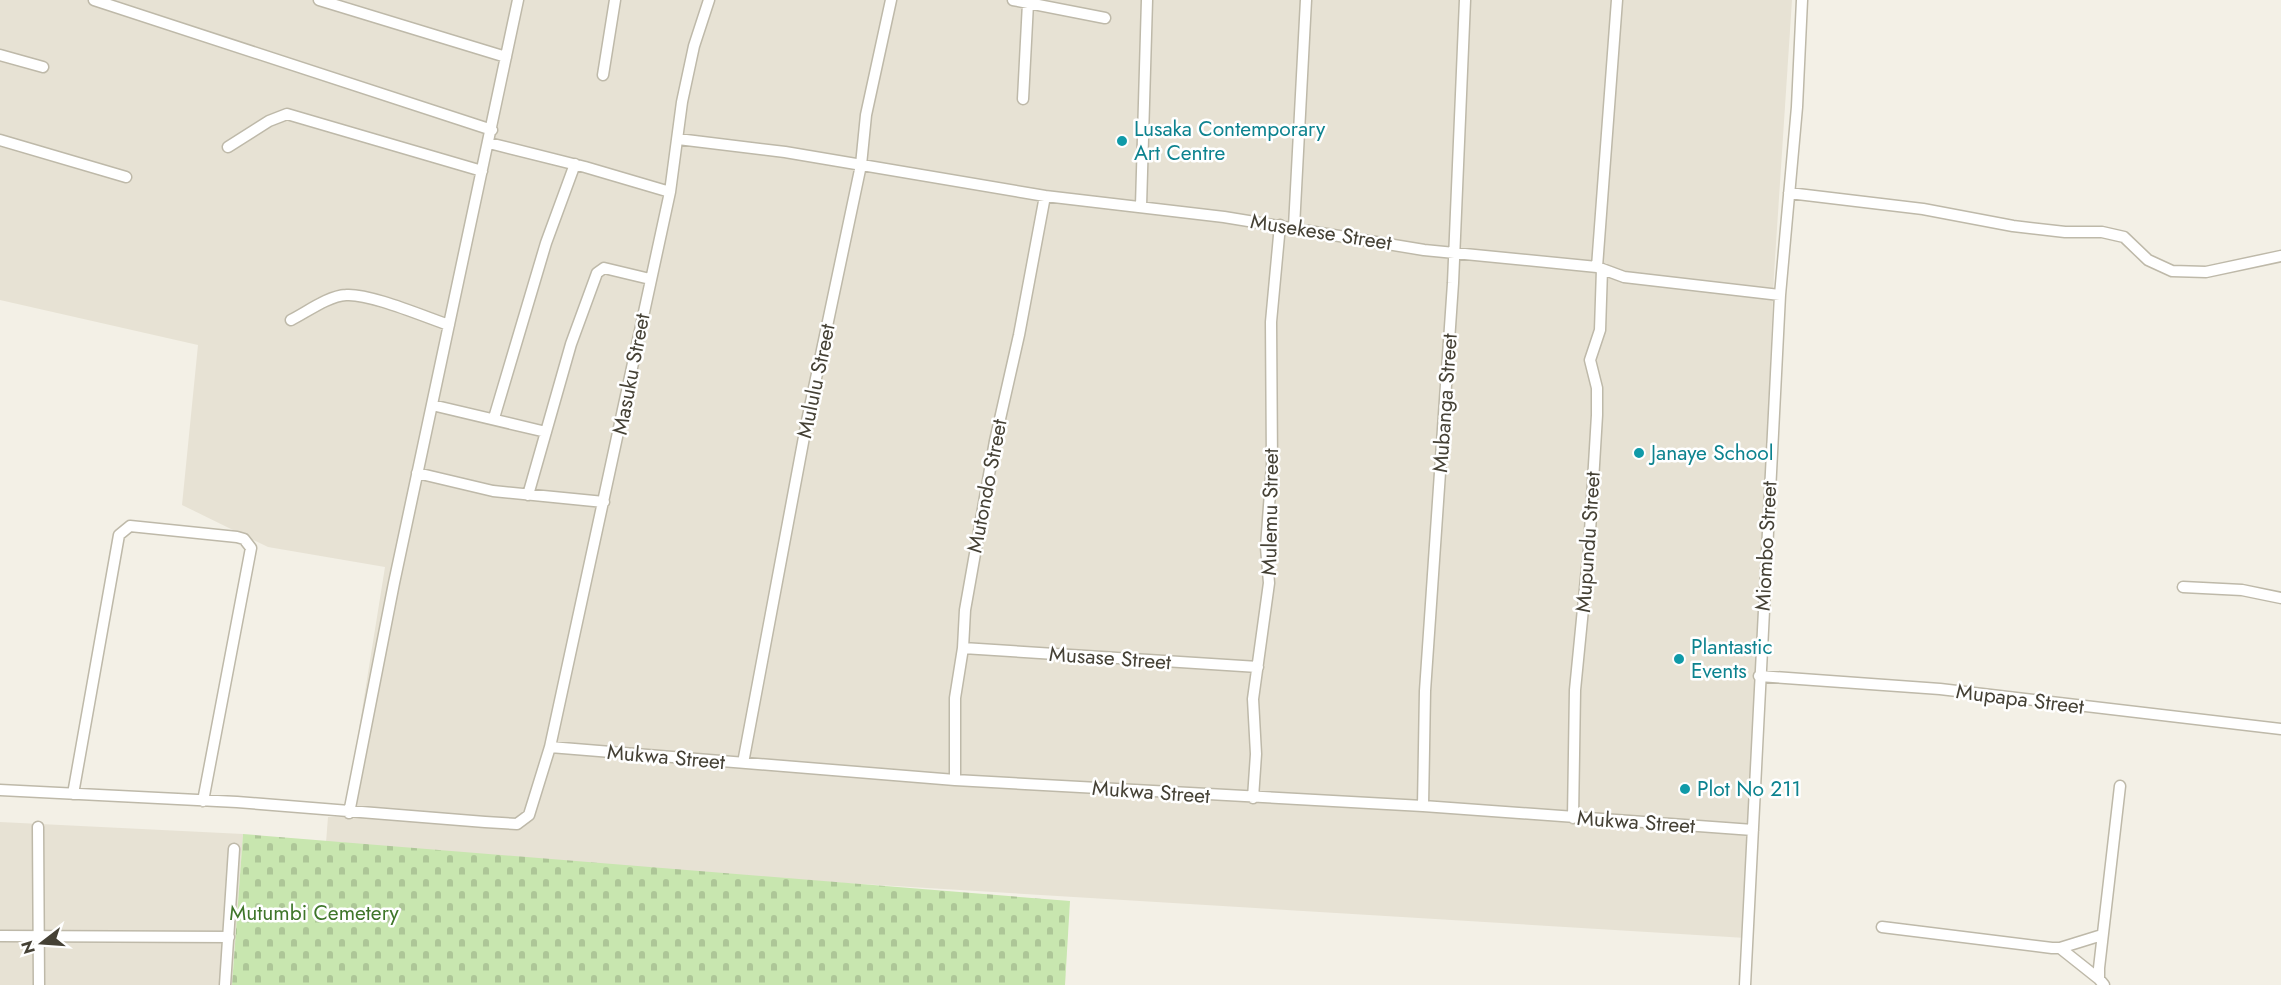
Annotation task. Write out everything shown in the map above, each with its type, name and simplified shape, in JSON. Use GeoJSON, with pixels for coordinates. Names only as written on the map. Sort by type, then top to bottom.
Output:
{"type":"FeatureCollection","features":[{"type":"Feature","properties":{"kind":"street"},"geometry":{"type":"LineString","coordinates":[[94,0],[492,130]]}},
{"type":"Feature","properties":{"kind":"street"},"geometry":{"type":"LineString","coordinates":[[319,0],[506,57]]}},
{"type":"Feature","properties":{"kind":"street"},"geometry":{"type":"LineString","coordinates":[[349,813],[417,473],[518,0]]}},
{"type":"Feature","properties":{"kind":"street"},"geometry":{"type":"LineString","coordinates":[[603,75],[615,0]]}},
{"type":"Feature","properties":{"kind":"street","name":"Masuku Street"},"geometry":{"type":"LineString","coordinates":[[0,790],[203,801],[517,824],[529,815],[550,747],[670,192],[682,102],[692,57],[709,0]]}},
{"type":"Feature","properties":{"kind":"street","name":"Mululu Street"},"geometry":{"type":"LineString","coordinates":[[743,764],[807,421],[861,165],[866,115],[891,0]]}},
{"type":"Feature","properties":{"kind":"street"},"geometry":{"type":"LineString","coordinates":[[1013,0],[1105,18]]}},
{"type":"Feature","properties":{"kind":"street"},"geometry":{"type":"LineString","coordinates":[[1141,206],[1147,0]]}},
{"type":"Feature","properties":{"kind":"street"},"geometry":{"type":"LineString","coordinates":[[1294,227],[1306,0]]}},
{"type":"Feature","properties":{"kind":"street","name":"Mubanga Street"},"geometry":{"type":"LineString","coordinates":[[1423,806],[1425,691],[1455,252],[1465,0]]}},
{"type":"Feature","properties":{"kind":"street","name":"Mupundu Street"},"geometry":{"type":"LineString","coordinates":[[1573,818],[1575,690],[1589,548],[1597,415],[1597,388],[1590,360],[1600,330],[1600,268],[1617,0]]}},
{"type":"Feature","properties":{"kind":"street","name":"Miombo Street"},"geometry":{"type":"LineString","coordinates":[[1745,985],[1780,296],[1797,107],[1802,0]]}},
{"type":"Feature","properties":{"kind":"street"},"geometry":{"type":"LineString","coordinates":[[1023,99],[1028,3]]}},
{"type":"Feature","properties":{"kind":"street"},"geometry":{"type":"LineString","coordinates":[[0,55],[43,67]]}},
{"type":"Feature","properties":{"kind":"street"},"geometry":{"type":"LineString","coordinates":[[228,147],[269,121],[287,114],[482,171]]}},
{"type":"Feature","properties":{"kind":"street","name":"Musekese Street"},"geometry":{"type":"LineString","coordinates":[[678,139],[785,152],[1045,196],[1141,206],[1294,227],[1424,250],[1600,268],[1624,277],[1780,296]]}},
{"type":"Feature","properties":{"kind":"street"},"geometry":{"type":"LineString","coordinates":[[0,140],[126,177]]}},
{"type":"Feature","properties":{"kind":"street"},"geometry":{"type":"LineString","coordinates":[[489,143],[575,164],[670,192]]}},
{"type":"Feature","properties":{"kind":"street"},"geometry":{"type":"LineString","coordinates":[[494,418],[546,243],[575,164]]}},
{"type":"Feature","properties":{"kind":"street"},"geometry":{"type":"LineString","coordinates":[[1790,193],[1923,208],[2013,226],[2065,232],[2102,232],[2124,237],[2148,261],[2172,271],[2206,272],[2281,256]]}},
{"type":"Feature","properties":{"kind":"street","name":"Mutondo Street"},"geometry":{"type":"LineString","coordinates":[[956,780],[955,698],[963,648],[965,610],[993,452],[1019,335],[1045,196]]}},
{"type":"Feature","properties":{"kind":"street","name":"Mulemu Street"},"geometry":{"type":"LineString","coordinates":[[1253,798],[1256,754],[1253,699],[1269,583],[1266,547],[1272,465],[1271,322],[1280,225]]}},
{"type":"Feature","properties":{"kind":"street"},"geometry":{"type":"LineString","coordinates":[[528,495],[572,344],[597,273],[604,268],[650,279]]}},
{"type":"Feature","properties":{"kind":"street"},"geometry":{"type":"LineString","coordinates":[[291,321],[335,297],[345,295],[378,302],[449,325]]}},
{"type":"Feature","properties":{"kind":"street"},"geometry":{"type":"LineString","coordinates":[[432,405],[546,432]]}},
{"type":"Feature","properties":{"kind":"street"},"geometry":{"type":"LineString","coordinates":[[417,473],[493,490],[604,502]]}},
{"type":"Feature","properties":{"kind":"street"},"geometry":{"type":"LineString","coordinates":[[73,794],[119,535],[130,526],[237,537],[244,539],[251,548],[203,801]]}},
{"type":"Feature","properties":{"kind":"street"},"geometry":{"type":"LineString","coordinates":[[2183,587],[2242,590],[2281,598]]}},
{"type":"Feature","properties":{"kind":"street","name":"Musase Street"},"geometry":{"type":"LineString","coordinates":[[963,648],[1258,667]]}},
{"type":"Feature","properties":{"kind":"street","name":"Mupapa Street"},"geometry":{"type":"LineString","coordinates":[[1759,676],[1940,689],[2281,729]]}},
{"type":"Feature","properties":{"kind":"street","name":"Mukwa Street"},"geometry":{"type":"LineString","coordinates":[[550,747],[956,780],[1423,806],[1753,830]]}},
{"type":"Feature","properties":{"kind":"street"},"geometry":{"type":"LineString","coordinates":[[2102,982],[2103,935],[2120,786]]}},
{"type":"Feature","properties":{"kind":"street"},"geometry":{"type":"LineString","coordinates":[[38,827],[39,985]]}},
{"type":"Feature","properties":{"kind":"street"},"geometry":{"type":"LineString","coordinates":[[225,985],[234,849]]}},
{"type":"Feature","properties":{"kind":"street"},"geometry":{"type":"LineString","coordinates":[[1882,927],[2025,946],[2060,948],[2103,935]]}},
{"type":"Feature","properties":{"kind":"street"},"geometry":{"type":"LineString","coordinates":[[0,936],[229,937]]}},
{"type":"Feature","properties":{"kind":"street"},"geometry":{"type":"LineString","coordinates":[[2060,948],[2102,982]]}},
{"type":"Feature","properties":{"kind":"shaded area"},"geometry":{"type":"Polygon","coordinates":[[[0,0],[1792,0],[1774,274],[1746,938],[632,870],[326,843],[328,817],[345,817],[385,567],[268,547],[182,505],[198,345],[0,300],[0,0]]]}},
{"type":"Feature","properties":{"kind":"shaded area"},"geometry":{"type":"Polygon","coordinates":[[[0,822],[243,834],[232,985],[0,985],[0,822]]]}},
{"type":"Feature","properties":{"kind":"green space","name":"Mutumbi Cemetery"},"geometry":{"type":"Polygon","coordinates":[[[243,834],[1070,901],[1065,985],[232,985],[243,834]]]}},
{"type":"Feature","properties":{"kind":"place","name":"Lusaka Contemporary Art Centre"},"geometry":{"type":"Point","coordinates":[1122,141]}},
{"type":"Feature","properties":{"kind":"place","name":"Janaye School"},"geometry":{"type":"Point","coordinates":[1639,453]}},
{"type":"Feature","properties":{"kind":"place","name":"Plantastic Events"},"geometry":{"type":"Point","coordinates":[1679,659]}},
{"type":"Feature","properties":{"kind":"place","name":"Plot No 211"},"geometry":{"type":"Point","coordinates":[1685,789]}}]}
